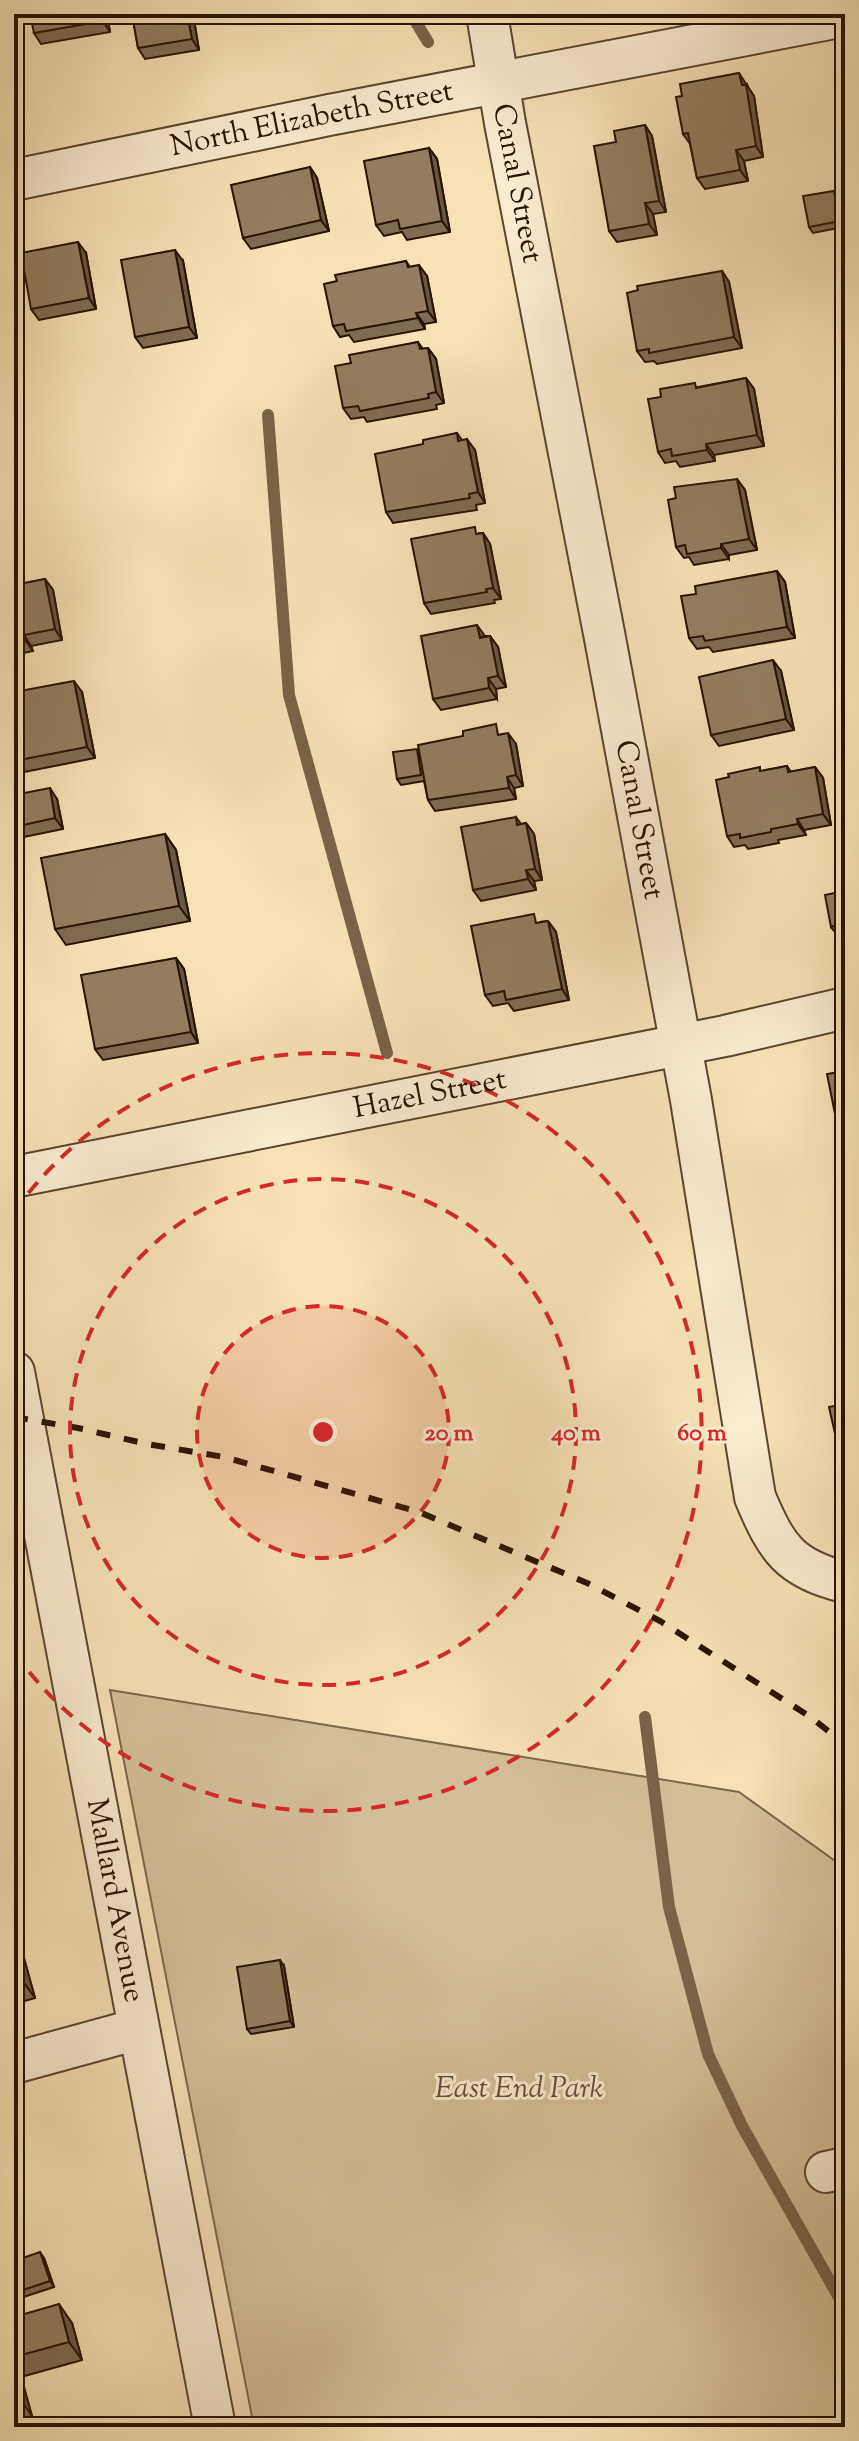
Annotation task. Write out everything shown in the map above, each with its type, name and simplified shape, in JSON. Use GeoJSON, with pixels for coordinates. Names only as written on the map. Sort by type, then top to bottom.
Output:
{"type":"FeatureCollection","features":[{"type":"Feature","properties":{"kind":"street","name":"Canal Street"},"geometry":{"type":"LineString","coordinates":[[487,14],[681,1044],[755,1497],[767,1526],[788,1558],[818,1576],[845,1582]]}},
{"type":"Feature","properties":{"kind":"street","name":"North Elizabeth Street"},"geometry":{"type":"LineString","coordinates":[[14,180],[314,118],[845,16]]}},
{"type":"Feature","properties":{"kind":"street","name":"Hazel Street"},"geometry":{"type":"LineString","coordinates":[[14,1177],[681,1044],[845,1008]]}},
{"type":"Feature","properties":{"kind":"street","name":"Mallard Avenue"},"geometry":{"type":"LineString","coordinates":[[14,1372],[215,2427]]}},
{"type":"Feature","properties":{"kind":"street"},"geometry":{"type":"LineString","coordinates":[[14,2063],[138,2029]]}},
{"type":"Feature","properties":{"kind":"green space","name":"East End Park"},"geometry":{"type":"Polygon","coordinates":[[[110,1690],[739,1792],[845,1868],[845,2427],[254,2427],[110,1690]]]}},
{"type":"Feature","properties":{"kind":"building"},"geometry":{"type":"Polygon","coordinates":[[[30,14],[101,14],[103,21],[34,33],[30,14]]]}},
{"type":"Feature","properties":{"kind":"building"},"geometry":{"type":"Polygon","coordinates":[[[132,14],[187,14],[192,39],[138,48],[132,14]]]}},
{"type":"Feature","properties":{"kind":"building"},"geometry":{"type":"Polygon","coordinates":[[[739,73],[742,85],[746,85],[756,146],[736,150],[740,170],[697,178],[688,133],[683,134],[676,97],[682,96],[680,84],[739,73]]]}},
{"type":"Feature","properties":{"kind":"building"},"geometry":{"type":"Polygon","coordinates":[[[645,125],[659,201],[645,203],[649,224],[609,231],[594,146],[616,142],[614,131],[645,125]]]}},
{"type":"Feature","properties":{"kind":"building"},"geometry":{"type":"Polygon","coordinates":[[[429,148],[442,221],[400,229],[398,220],[376,225],[364,161],[429,148]]]}},
{"type":"Feature","properties":{"kind":"building"},"geometry":{"type":"Polygon","coordinates":[[[310,167],[321,220],[243,238],[231,185],[310,167]]]}},
{"type":"Feature","properties":{"kind":"building"},"geometry":{"type":"Polygon","coordinates":[[[834,191],[840,221],[809,227],[803,196],[834,191]]]}},
{"type":"Feature","properties":{"kind":"building"},"geometry":{"type":"Polygon","coordinates":[[[78,242],[89,298],[31,309],[21,253],[78,242]]]}},
{"type":"Feature","properties":{"kind":"building"},"geometry":{"type":"Polygon","coordinates":[[[175,250],[189,327],[135,337],[121,260],[175,250]]]}},
{"type":"Feature","properties":{"kind":"building"},"geometry":{"type":"Polygon","coordinates":[[[406,261],[408,267],[419,265],[428,311],[416,313],[418,318],[346,331],[344,324],[333,326],[324,284],[337,281],[335,275],[406,261]]]}},
{"type":"Feature","properties":{"kind":"building"},"geometry":{"type":"Polygon","coordinates":[[[722,271],[734,337],[649,353],[649,349],[637,351],[627,293],[638,290],[637,286],[722,271]]]}},
{"type":"Feature","properties":{"kind":"building"},"geometry":{"type":"Polygon","coordinates":[[[418,342],[420,349],[428,348],[436,392],[428,394],[429,398],[360,411],[358,406],[343,408],[335,366],[351,363],[349,355],[418,342]]]}},
{"type":"Feature","properties":{"kind":"building"},"geometry":{"type":"Polygon","coordinates":[[[746,378],[757,435],[706,444],[707,450],[672,456],[671,449],[658,452],[648,399],[661,397],[660,389],[695,383],[696,388],[746,378]]]}},
{"type":"Feature","properties":{"kind":"building"},"geometry":{"type":"Polygon","coordinates":[[[457,433],[458,441],[467,439],[478,492],[469,494],[470,498],[386,512],[375,454],[457,433]]]}},
{"type":"Feature","properties":{"kind":"building"},"geometry":{"type":"Polygon","coordinates":[[[737,479],[749,539],[687,554],[685,545],[676,547],[668,500],[676,498],[674,487],[737,479]]]}},
{"type":"Feature","properties":{"kind":"building"},"geometry":{"type":"Polygon","coordinates":[[[475,527],[476,534],[483,533],[493,588],[486,589],[487,592],[424,603],[411,539],[475,527]]]}},
{"type":"Feature","properties":{"kind":"building"},"geometry":{"type":"Polygon","coordinates":[[[777,571],[787,627],[705,641],[703,636],[689,638],[681,596],[696,594],[695,586],[777,571]]]}},
{"type":"Feature","properties":{"kind":"building"},"geometry":{"type":"Polygon","coordinates":[[[45,579],[55,629],[24,635],[25,640],[14,642],[14,585],[45,579]]]}},
{"type":"Feature","properties":{"kind":"building"},"geometry":{"type":"Polygon","coordinates":[[[477,625],[480,638],[490,636],[498,676],[488,678],[489,688],[433,699],[421,636],[477,625]]]}},
{"type":"Feature","properties":{"kind":"building"},"geometry":{"type":"Polygon","coordinates":[[[773,660],[786,719],[711,735],[699,677],[773,660]]]}},
{"type":"Feature","properties":{"kind":"building"},"geometry":{"type":"Polygon","coordinates":[[[74,681],[87,747],[14,761],[14,692],[74,681]]]}},
{"type":"Feature","properties":{"kind":"building"},"geometry":{"type":"Polygon","coordinates":[[[496,724],[498,735],[508,733],[516,775],[507,777],[509,788],[428,800],[418,745],[463,736],[463,731],[496,724]]]}},
{"type":"Feature","properties":{"kind":"building"},"geometry":{"type":"Polygon","coordinates":[[[417,749],[421,775],[397,779],[393,752],[417,749]]]}},
{"type":"Feature","properties":{"kind":"building"},"geometry":{"type":"Polygon","coordinates":[[[787,766],[788,772],[815,767],[823,814],[797,819],[798,824],[771,829],[771,832],[740,838],[740,834],[727,836],[716,780],[760,767],[760,771],[787,766]]]}},
{"type":"Feature","properties":{"kind":"building"},"geometry":{"type":"Polygon","coordinates":[[[50,788],[55,818],[14,827],[14,795],[50,788]]]}},
{"type":"Feature","properties":{"kind":"building"},"geometry":{"type":"Polygon","coordinates":[[[516,817],[517,825],[526,823],[535,869],[526,870],[528,879],[473,890],[461,827],[516,817]]]}},
{"type":"Feature","properties":{"kind":"building"},"geometry":{"type":"Polygon","coordinates":[[[165,834],[179,906],[55,929],[41,858],[165,834]]]}},
{"type":"Feature","properties":{"kind":"building"},"geometry":{"type":"Polygon","coordinates":[[[845,868],[845,933],[838,935],[836,925],[831,927],[825,895],[844,891],[839,869],[845,868]]]}},
{"type":"Feature","properties":{"kind":"building"},"geometry":{"type":"Polygon","coordinates":[[[534,914],[536,923],[548,921],[562,989],[506,1000],[504,991],[485,995],[471,926],[534,914]]]}},
{"type":"Feature","properties":{"kind":"building"},"geometry":{"type":"Polygon","coordinates":[[[176,958],[191,1032],[95,1049],[81,975],[176,958]]]}},
{"type":"Feature","properties":{"kind":"building"},"geometry":{"type":"Polygon","coordinates":[[[845,1071],[845,1164],[827,1074],[845,1071]]]}},
{"type":"Feature","properties":{"kind":"building"},"geometry":{"type":"Polygon","coordinates":[[[845,1404],[845,1478],[829,1407],[845,1404]]]}},
{"type":"Feature","properties":{"kind":"building"},"geometry":{"type":"Polygon","coordinates":[[[14,1951],[22,1980],[14,1982],[14,1951]]]}},
{"type":"Feature","properties":{"kind":"building"},"geometry":{"type":"Polygon","coordinates":[[[280,1960],[290,2021],[247,2029],[237,1967],[280,1960]]]}},
{"type":"Feature","properties":{"kind":"building"},"geometry":{"type":"Polygon","coordinates":[[[40,2252],[50,2281],[14,2293],[14,2261],[40,2252]]]}},
{"type":"Feature","properties":{"kind":"building"},"geometry":{"type":"Polygon","coordinates":[[[59,2304],[69,2342],[14,2357],[14,2317],[59,2304]]]}},
{"type":"Feature","properties":{"kind":"building"},"geometry":{"type":"Polygon","coordinates":[[[14,2380],[19,2397],[14,2399],[14,2380]]]}},
{"type":"Feature","properties":{"kind":"waterway"},"geometry":{"type":"LineString","coordinates":[[411,14],[428,42]]}},
{"type":"Feature","properties":{"kind":"waterway"},"geometry":{"type":"LineString","coordinates":[[268,415],[289,695],[387,1053]]}},
{"type":"Feature","properties":{"kind":"waterway"},"geometry":{"type":"LineString","coordinates":[[645,1717],[669,1907],[708,2054],[742,2126],[845,2308]]}},
{"type":"Feature","properties":{"kind":"railway"},"geometry":{"type":"LineString","coordinates":[[14,1417],[224,1457],[419,1512],[587,1583],[660,1621],[809,1716],[845,1744]]}}]}
